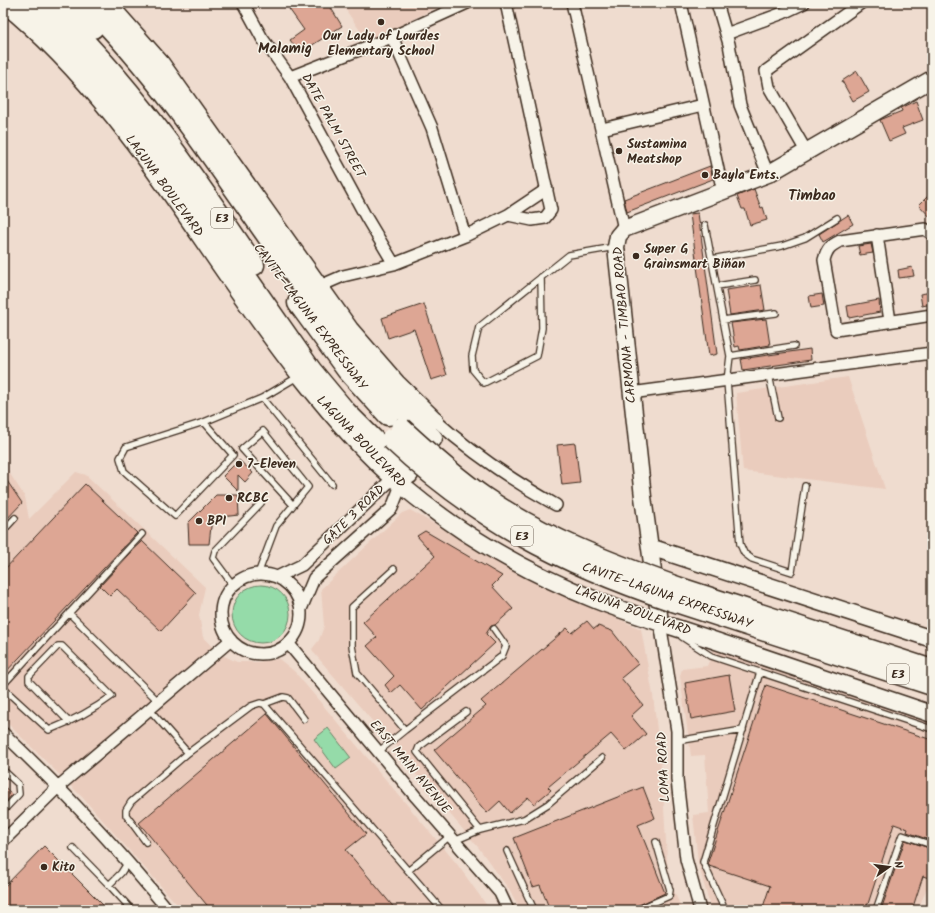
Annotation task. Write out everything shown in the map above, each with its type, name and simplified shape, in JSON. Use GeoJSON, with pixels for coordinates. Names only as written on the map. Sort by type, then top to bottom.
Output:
{"type":"FeatureCollection","features":[{"type":"Feature","properties":{"kind":"highway"},"geometry":{"type":"LineString","coordinates":[[24,3],[70,46],[112,93],[233,258],[311,370],[400,476]]}},
{"type":"Feature","properties":{"kind":"highway","name":"CAVITE–LAGUNA EXPRESSWAY"},"geometry":{"type":"LineString","coordinates":[[46,3],[101,58],[138,102],[239,243],[303,337],[355,401],[396,433],[510,513],[580,550],[675,594],[932,685]]}},
{"type":"Feature","properties":{"kind":"highway","name":"CAVITE–LAGUNA EXPRESSWAY"},"geometry":{"type":"LineString","coordinates":[[68,3],[112,48],[149,93],[315,327],[396,433]]}},
{"type":"Feature","properties":{"kind":"highway"},"geometry":{"type":"LineString","coordinates":[[86,3],[127,46],[159,83],[348,347],[387,394],[430,429]]}},
{"type":"Feature","properties":{"kind":"highway","name":"CAVITE–LAGUNA EXPRESSWAY"},"geometry":{"type":"LineString","coordinates":[[675,594],[932,670]]}},
{"type":"Feature","properties":{"kind":"main road","name":"LAGUNA BOULEVARD"},"geometry":{"type":"LineString","coordinates":[[3,3],[55,49],[103,103],[300,376],[339,422],[467,533],[512,560],[597,600],[932,714]]}},
{"type":"Feature","properties":{"kind":"main road"},"geometry":{"type":"LineString","coordinates":[[108,3],[161,62],[350,329],[378,362],[418,404],[430,429]]}},
{"type":"Feature","properties":{"kind":"main road","name":"CARMONA - TIMBAO ROAD"},"geometry":{"type":"LineString","coordinates":[[660,622],[631,393],[616,247],[618,236],[624,229],[768,174],[932,79]]}},
{"type":"Feature","properties":{"kind":"main road","name":"GATE 3 ROAD"},"geometry":{"type":"LineString","coordinates":[[400,476],[430,429]]}},
{"type":"Feature","properties":{"kind":"main road"},"geometry":{"type":"LineString","coordinates":[[650,548],[932,639]]}},
{"type":"Feature","properties":{"kind":"street"},"geometry":{"type":"LineString","coordinates":[[290,77],[392,37],[467,3]]}},
{"type":"Feature","properties":{"kind":"street"},"geometry":{"type":"LineString","coordinates":[[506,3],[551,210],[544,218],[532,220],[508,215]]}},
{"type":"Feature","properties":{"kind":"street"},"geometry":{"type":"LineString","coordinates":[[572,3],[624,229]]}},
{"type":"Feature","properties":{"kind":"street"},"geometry":{"type":"LineString","coordinates":[[681,3],[723,192]]}},
{"type":"Feature","properties":{"kind":"street"},"geometry":{"type":"LineString","coordinates":[[718,3],[726,34],[740,105],[768,174]]}},
{"type":"Feature","properties":{"kind":"street"},"geometry":{"type":"LineString","coordinates":[[726,34],[783,13],[804,3]]}},
{"type":"Feature","properties":{"kind":"street"},"geometry":{"type":"LineString","coordinates":[[806,152],[769,87],[766,71],[861,3]]}},
{"type":"Feature","properties":{"kind":"street","name":"DATE PALM STREET"},"geometry":{"type":"LineString","coordinates":[[247,4],[262,38],[290,77],[366,217],[394,264]]}},
{"type":"Feature","properties":{"kind":"street"},"geometry":{"type":"LineString","coordinates":[[392,37],[432,128],[465,236]]}},
{"type":"Feature","properties":{"kind":"street"},"geometry":{"type":"LineString","coordinates":[[602,129],[704,105]]}},
{"type":"Feature","properties":{"kind":"street"},"geometry":{"type":"LineString","coordinates":[[320,286],[343,276],[394,264],[465,236],[508,215],[547,189]]}},
{"type":"Feature","properties":{"kind":"street"},"geometry":{"type":"LineString","coordinates":[[932,234],[925,229],[840,241],[826,251],[824,260],[836,330],[932,315]]}},
{"type":"Feature","properties":{"kind":"street"},"geometry":{"type":"LineString","coordinates":[[877,235],[890,321]]}},
{"type":"Feature","properties":{"kind":"street"},"geometry":{"type":"LineString","coordinates":[[631,393],[932,353]]}},
{"type":"Feature","properties":{"kind":"street"},"geometry":{"type":"LineString","coordinates":[[430,429],[456,439],[525,488],[556,505]]}},
{"type":"Feature","properties":{"kind":"street","name":"GATE 3 ROAD"},"geometry":{"type":"LineString","coordinates":[[277,577],[302,565],[400,476]]}},
{"type":"Feature","properties":{"kind":"street","name":"GATE 3 ROAD"},"geometry":{"type":"LineString","coordinates":[[301,609],[314,578],[392,508],[400,476]]}},
{"type":"Feature","properties":{"kind":"street"},"geometry":{"type":"LineString","coordinates":[[258,574],[277,577],[287,583],[295,592],[301,609],[299,628],[288,643],[271,653],[257,654],[245,650],[231,640],[223,625],[221,614],[224,598],[233,585],[244,577],[258,574]]}},
{"type":"Feature","properties":{"kind":"street","name":"LOMA ROAD"},"geometry":{"type":"LineString","coordinates":[[660,622],[677,741],[677,780],[686,859],[700,910]]}},
{"type":"Feature","properties":{"kind":"street"},"geometry":{"type":"LineString","coordinates":[[3,841],[59,786],[231,640]]}},
{"type":"Feature","properties":{"kind":"street","name":"EAST MAIN AVENUE"},"geometry":{"type":"LineString","coordinates":[[288,643],[378,753],[500,893],[508,910]]}},
{"type":"Feature","properties":{"kind":"street"},"geometry":{"type":"LineString","coordinates":[[3,733],[59,786],[128,862],[168,910]]}},
{"type":"Feature","properties":{"kind":"lane"},"geometry":{"type":"LineString","coordinates":[[712,259],[793,242],[805,238],[837,218]]}},
{"type":"Feature","properties":{"kind":"lane"},"geometry":{"type":"LineString","coordinates":[[705,225],[730,356],[727,381],[740,544],[744,553],[752,559],[792,572],[805,486]]}},
{"type":"Feature","properties":{"kind":"lane"},"geometry":{"type":"LineString","coordinates":[[541,277],[542,328],[536,356],[484,383],[473,370],[472,356],[479,327],[541,277],[569,255],[616,247]]}},
{"type":"Feature","properties":{"kind":"lane"},"geometry":{"type":"LineString","coordinates":[[717,286],[755,280]]}},
{"type":"Feature","properties":{"kind":"lane"},"geometry":{"type":"LineString","coordinates":[[724,320],[776,313]]}},
{"type":"Feature","properties":{"kind":"lane"},"geometry":{"type":"LineString","coordinates":[[730,356],[794,346]]}},
{"type":"Feature","properties":{"kind":"lane"},"geometry":{"type":"LineString","coordinates":[[769,375],[778,418]]}},
{"type":"Feature","properties":{"kind":"lane"},"geometry":{"type":"LineString","coordinates":[[204,422],[232,455],[175,516],[124,471],[120,458],[126,447],[204,422],[262,398],[300,376]]}},
{"type":"Feature","properties":{"kind":"lane"},"geometry":{"type":"LineString","coordinates":[[262,398],[332,484]]}},
{"type":"Feature","properties":{"kind":"lane"},"geometry":{"type":"LineString","coordinates":[[258,574],[276,526],[308,487],[263,431],[242,449],[293,505]]}},
{"type":"Feature","properties":{"kind":"lane"},"geometry":{"type":"LineString","coordinates":[[233,585],[213,558],[215,551],[261,503]]}},
{"type":"Feature","properties":{"kind":"lane"},"geometry":{"type":"LineString","coordinates":[[3,531],[15,518]]}},
{"type":"Feature","properties":{"kind":"lane"},"geometry":{"type":"LineString","coordinates":[[69,722],[29,681],[29,676],[60,646],[112,696],[91,711],[69,722],[49,730],[3,686],[142,534]]}},
{"type":"Feature","properties":{"kind":"lane"},"geometry":{"type":"LineString","coordinates":[[394,569],[352,608],[352,646],[357,673],[405,730]]}},
{"type":"Feature","properties":{"kind":"lane"},"geometry":{"type":"LineString","coordinates":[[69,613],[158,701]]}},
{"type":"Feature","properties":{"kind":"lane"},"geometry":{"type":"LineString","coordinates":[[660,622],[711,656],[932,729]]}},
{"type":"Feature","properties":{"kind":"lane"},"geometry":{"type":"LineString","coordinates":[[378,753],[405,730],[502,656],[506,646],[494,629]]}},
{"type":"Feature","properties":{"kind":"lane"},"geometry":{"type":"LineString","coordinates":[[725,910],[703,862],[760,672]]}},
{"type":"Feature","properties":{"kind":"lane"},"geometry":{"type":"LineString","coordinates":[[146,842],[130,822],[126,810],[131,802],[188,753],[251,706],[260,703],[264,704],[283,697],[288,698],[304,719]]}},
{"type":"Feature","properties":{"kind":"lane"},"geometry":{"type":"LineString","coordinates":[[264,704],[442,910]]}},
{"type":"Feature","properties":{"kind":"lane"},"geometry":{"type":"LineString","coordinates":[[149,709],[188,753]]}},
{"type":"Feature","properties":{"kind":"lane"},"geometry":{"type":"LineString","coordinates":[[466,712],[419,747],[417,752],[480,830]]}},
{"type":"Feature","properties":{"kind":"lane"},"geometry":{"type":"LineString","coordinates":[[677,741],[743,730]]}},
{"type":"Feature","properties":{"kind":"lane"},"geometry":{"type":"LineString","coordinates":[[408,870],[452,838],[524,819],[548,804],[602,758]]}},
{"type":"Feature","properties":{"kind":"lane"},"geometry":{"type":"LineString","coordinates":[[3,770],[18,784],[19,794],[3,811]]}},
{"type":"Feature","properties":{"kind":"lane"},"geometry":{"type":"LineString","coordinates":[[876,910],[902,835],[932,845]]}},
{"type":"Feature","properties":{"kind":"lane"},"geometry":{"type":"LineString","coordinates":[[637,910],[670,896],[670,890],[656,842]]}},
{"type":"Feature","properties":{"kind":"lane"},"geometry":{"type":"LineString","coordinates":[[73,848],[132,910]]}},
{"type":"Feature","properties":{"kind":"lane"},"geometry":{"type":"LineString","coordinates":[[507,851],[534,910]]}},
{"type":"Feature","properties":{"kind":"lane"},"geometry":{"type":"LineString","coordinates":[[109,885],[121,873],[128,862]]}},
{"type":"Feature","properties":{"kind":"shaded area","name":"Our Lady of Lourdes Elementary School"},"geometry":{"type":"Polygon","coordinates":[[[341,3],[445,3],[368,42],[341,3]]]}},
{"type":"Feature","properties":{"kind":"shaded area"},"geometry":{"type":"Polygon","coordinates":[[[848,377],[885,489],[743,471],[736,393],[848,377]]]}},
{"type":"Feature","properties":{"kind":"shaded area"},"geometry":{"type":"Polygon","coordinates":[[[3,463],[25,497],[29,519],[76,472],[86,475],[205,587],[199,615],[203,637],[218,653],[237,662],[258,662],[279,659],[294,671],[457,864],[490,910],[182,910],[82,797],[3,719],[3,463]]]}},
{"type":"Feature","properties":{"kind":"shaded area"},"geometry":{"type":"Polygon","coordinates":[[[410,510],[531,580],[641,629],[653,695],[662,774],[668,876],[682,910],[521,910],[508,888],[478,847],[402,758],[400,750],[385,731],[379,729],[314,653],[312,649],[319,640],[324,626],[321,589],[402,513],[410,510]]]}},
{"type":"Feature","properties":{"kind":"shaded area"},"geometry":{"type":"Polygon","coordinates":[[[714,648],[932,720],[932,885],[926,890],[918,910],[711,910],[698,862],[693,815],[709,813],[705,755],[691,756],[680,676],[682,669],[707,666],[714,648]]]}},
{"type":"Feature","properties":{"kind":"green space"},"geometry":{"type":"Polygon","coordinates":[[[255,585],[267,585],[282,593],[290,608],[290,620],[282,635],[267,643],[255,643],[240,635],[232,620],[232,608],[240,593],[255,585]]]}},
{"type":"Feature","properties":{"kind":"green space"},"geometry":{"type":"Polygon","coordinates":[[[328,728],[351,758],[336,769],[314,739],[328,728]]]}},
{"type":"Feature","properties":{"kind":"building"},"geometry":{"type":"Polygon","coordinates":[[[292,3],[328,3],[342,26],[300,53],[290,40],[304,30],[287,6],[292,3]]]}},
{"type":"Feature","properties":{"kind":"building"},"geometry":{"type":"Polygon","coordinates":[[[857,71],[869,92],[853,101],[842,81],[857,71]]]}},
{"type":"Feature","properties":{"kind":"building"},"geometry":{"type":"Polygon","coordinates":[[[916,101],[923,120],[902,128],[905,134],[889,141],[880,120],[902,111],[901,108],[916,101]]]}},
{"type":"Feature","properties":{"kind":"building"},"geometry":{"type":"Polygon","coordinates":[[[710,166],[713,179],[627,212],[624,199],[710,166]]]}},
{"type":"Feature","properties":{"kind":"building"},"geometry":{"type":"Polygon","coordinates":[[[754,189],[761,208],[763,207],[767,220],[750,225],[745,209],[742,209],[737,196],[754,189]]]}},
{"type":"Feature","properties":{"kind":"building"},"geometry":{"type":"Polygon","coordinates":[[[932,192],[932,219],[919,205],[932,192]]]}},
{"type":"Feature","properties":{"kind":"building"},"geometry":{"type":"Polygon","coordinates":[[[698,213],[717,354],[709,356],[690,214],[698,213]]]}},
{"type":"Feature","properties":{"kind":"building"},"geometry":{"type":"Polygon","coordinates":[[[848,215],[853,224],[823,242],[819,234],[848,215]]]}},
{"type":"Feature","properties":{"kind":"building"},"geometry":{"type":"Polygon","coordinates":[[[871,244],[873,253],[860,255],[858,246],[871,244]]]}},
{"type":"Feature","properties":{"kind":"building"},"geometry":{"type":"Polygon","coordinates":[[[912,267],[914,276],[899,278],[898,270],[912,267]]]}},
{"type":"Feature","properties":{"kind":"building"},"geometry":{"type":"Polygon","coordinates":[[[761,285],[765,310],[730,315],[726,290],[761,285]]]}},
{"type":"Feature","properties":{"kind":"building"},"geometry":{"type":"Polygon","coordinates":[[[932,292],[932,304],[922,306],[920,294],[932,292]]]}},
{"type":"Feature","properties":{"kind":"building"},"geometry":{"type":"Polygon","coordinates":[[[822,294],[824,306],[811,308],[809,296],[822,294]]]}},
{"type":"Feature","properties":{"kind":"building"},"geometry":{"type":"Polygon","coordinates":[[[879,300],[880,312],[849,318],[847,306],[879,300]]]}},
{"type":"Feature","properties":{"kind":"building"},"geometry":{"type":"Polygon","coordinates":[[[424,304],[447,375],[431,380],[414,329],[388,338],[382,318],[424,304]]]}},
{"type":"Feature","properties":{"kind":"building"},"geometry":{"type":"Polygon","coordinates":[[[766,319],[770,345],[740,350],[739,346],[735,347],[731,323],[766,319]]]}},
{"type":"Feature","properties":{"kind":"building"},"geometry":{"type":"Polygon","coordinates":[[[810,349],[811,360],[743,370],[741,359],[810,349]]]}},
{"type":"Feature","properties":{"kind":"building"},"geometry":{"type":"Polygon","coordinates":[[[575,443],[580,483],[562,485],[557,445],[575,443]]]}},
{"type":"Feature","properties":{"kind":"building"},"geometry":{"type":"Polygon","coordinates":[[[239,460],[253,473],[245,482],[238,475],[238,491],[223,476],[239,460]]]}},
{"type":"Feature","properties":{"kind":"building"},"geometry":{"type":"Polygon","coordinates":[[[3,475],[22,503],[3,523],[3,475]]]}},
{"type":"Feature","properties":{"kind":"building"},"geometry":{"type":"Polygon","coordinates":[[[85,484],[137,533],[3,675],[3,571],[85,484]]]}},
{"type":"Feature","properties":{"kind":"building"},"geometry":{"type":"Polygon","coordinates":[[[216,495],[238,495],[239,515],[212,518],[209,544],[189,544],[188,523],[216,495]]]}},
{"type":"Feature","properties":{"kind":"building"},"geometry":{"type":"Polygon","coordinates":[[[425,531],[502,576],[492,586],[513,609],[495,625],[491,626],[486,634],[495,643],[422,710],[400,685],[391,693],[385,685],[394,676],[367,646],[377,637],[363,622],[435,556],[417,536],[425,531]]]}},
{"type":"Feature","properties":{"kind":"building"},"geometry":{"type":"Polygon","coordinates":[[[142,541],[196,593],[161,631],[117,589],[110,596],[100,586],[142,541]]]}},
{"type":"Feature","properties":{"kind":"building"},"geometry":{"type":"Polygon","coordinates":[[[587,621],[594,629],[598,626],[612,631],[638,664],[621,678],[643,705],[631,716],[646,734],[626,751],[611,734],[548,787],[551,790],[534,804],[528,797],[510,813],[500,801],[487,813],[434,750],[486,706],[481,701],[567,628],[572,633],[587,621]]]}},
{"type":"Feature","properties":{"kind":"building"},"geometry":{"type":"Polygon","coordinates":[[[729,675],[735,711],[691,719],[685,683],[729,675]]]}},
{"type":"Feature","properties":{"kind":"building"},"geometry":{"type":"Polygon","coordinates":[[[766,685],[932,740],[932,841],[907,832],[908,829],[894,824],[866,910],[762,910],[770,886],[709,866],[708,862],[766,685]]]}},
{"type":"Feature","properties":{"kind":"building"},"geometry":{"type":"Polygon","coordinates":[[[267,714],[366,834],[346,850],[396,910],[211,910],[139,823],[267,714]]]}},
{"type":"Feature","properties":{"kind":"building"},"geometry":{"type":"Polygon","coordinates":[[[3,785],[12,795],[3,805],[3,785]]]}},
{"type":"Feature","properties":{"kind":"building"},"geometry":{"type":"Polygon","coordinates":[[[643,787],[655,818],[638,825],[665,893],[628,910],[550,910],[540,885],[533,887],[514,838],[643,787]]]}},
{"type":"Feature","properties":{"kind":"building"},"geometry":{"type":"Polygon","coordinates":[[[905,840],[932,849],[932,879],[923,876],[912,910],[881,910],[905,840]]]}},
{"type":"Feature","properties":{"kind":"building","name":"Kito"},"geometry":{"type":"Polygon","coordinates":[[[44,846],[108,910],[11,910],[3,902],[3,888],[44,846]]]}},
{"type":"Feature","properties":{"kind":"place","name":"Our Lady of Lourdes Elementary School"},"geometry":{"type":"Point","coordinates":[381,22]}},
{"type":"Feature","properties":{"kind":"place","name":"Sustamina Meatshop"},"geometry":{"type":"Point","coordinates":[619,151]}},
{"type":"Feature","properties":{"kind":"place","name":"Bayla Ents."},"geometry":{"type":"Point","coordinates":[705,175]}},
{"type":"Feature","properties":{"kind":"place","name":"Super G Grainsmart Biñan"},"geometry":{"type":"Point","coordinates":[636,256]}},
{"type":"Feature","properties":{"kind":"place","name":"7-Eleven"},"geometry":{"type":"Point","coordinates":[239,464]}},
{"type":"Feature","properties":{"kind":"place","name":"RCBC"},"geometry":{"type":"Point","coordinates":[229,498]}},
{"type":"Feature","properties":{"kind":"place","name":"BPI"},"geometry":{"type":"Point","coordinates":[199,521]}},
{"type":"Feature","properties":{"kind":"place","name":"Kito"},"geometry":{"type":"Point","coordinates":[44,867]}},
{"type":"Feature","properties":{"kind":"district","name":"Malamig"},"geometry":{"type":"Point","coordinates":[285,49]}},
{"type":"Feature","properties":{"kind":"district","name":"Timbao"},"geometry":{"type":"Point","coordinates":[812,196]}}]}
